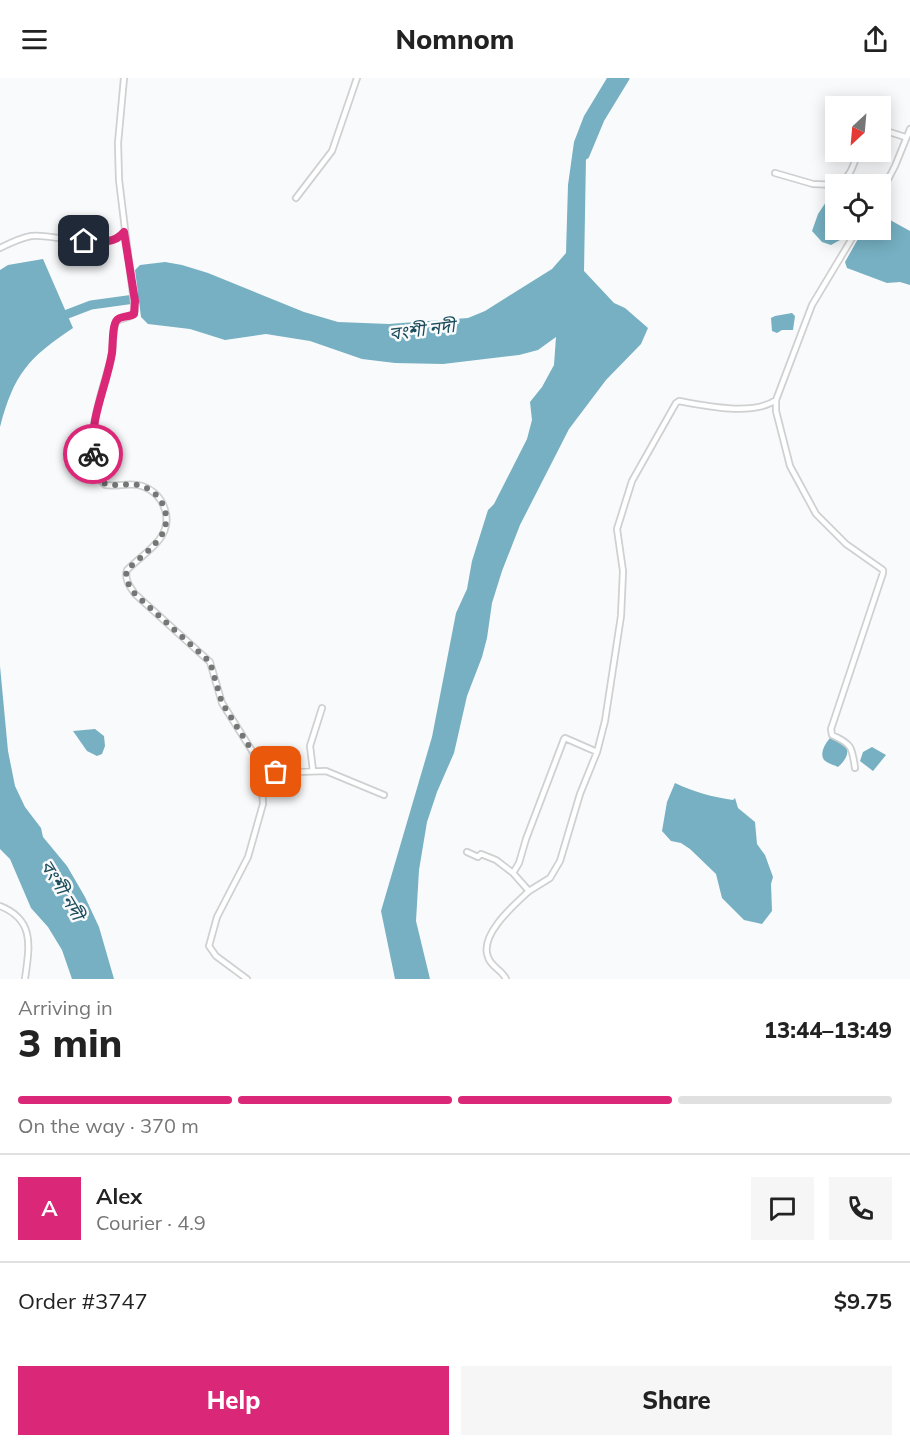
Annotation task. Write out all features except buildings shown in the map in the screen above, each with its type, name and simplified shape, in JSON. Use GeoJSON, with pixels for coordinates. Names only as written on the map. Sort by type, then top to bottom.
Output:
{"type":"FeatureCollection","features":[{"type":"Feature","properties":{"kind":"street"},"geometry":{"type":"LineString","coordinates":[[124,78],[118,143],[118,180],[135,298],[134,314],[116,321],[111,354],[99,396],[92,440],[98,475],[105,484],[114,486],[132,484],[144,487],[164,503],[166,512],[159,540],[127,570],[128,583],[135,594],[210,662],[222,703],[266,773],[262,785],[263,804],[248,857],[217,917],[209,946],[216,956],[247,979]]}},
{"type":"Feature","properties":{"kind":"street"},"geometry":{"type":"LineString","coordinates":[[297,198],[332,151],[357,78]]}},
{"type":"Feature","properties":{"kind":"street"},"geometry":{"type":"LineString","coordinates":[[891,174],[910,129]]}},
{"type":"Feature","properties":{"kind":"street"},"geometry":{"type":"LineString","coordinates":[[891,133],[905,137]]}},
{"type":"Feature","properties":{"kind":"street"},"geometry":{"type":"LineString","coordinates":[[775,173],[813,184],[825,185]]}},
{"type":"Feature","properties":{"kind":"street"},"geometry":{"type":"LineString","coordinates":[[0,248],[21,238],[33,236],[108,241],[118,238],[124,232]]}},
{"type":"Feature","properties":{"kind":"street"},"geometry":{"type":"LineString","coordinates":[[851,240],[812,305],[776,400],[776,411],[790,466],[816,514],[846,544],[883,570],[831,729],[832,735],[845,740],[851,746],[855,768]]}},
{"type":"Feature","properties":{"kind":"street"},"geometry":{"type":"LineString","coordinates":[[506,979],[488,959],[486,954],[488,939],[505,914],[529,891],[550,878],[560,861],[580,794],[597,752],[607,713],[621,616],[623,571],[617,529],[632,481],[679,401],[742,410],[764,406],[776,400]]}},
{"type":"Feature","properties":{"kind":"street"},"geometry":{"type":"LineString","coordinates":[[313,771],[310,746],[322,708]]}},
{"type":"Feature","properties":{"kind":"street"},"geometry":{"type":"LineString","coordinates":[[513,873],[519,863],[564,738],[597,752]]}},
{"type":"Feature","properties":{"kind":"street"},"geometry":{"type":"LineString","coordinates":[[266,773],[326,771],[384,795]]}},
{"type":"Feature","properties":{"kind":"street"},"geometry":{"type":"LineString","coordinates":[[467,852],[478,857],[481,854],[493,858],[513,873],[529,891]]}},
{"type":"Feature","properties":{"kind":"street"},"geometry":{"type":"LineString","coordinates":[[0,906],[14,914],[27,928],[29,939],[24,979]]}},
{"type":"Feature","properties":{"kind":"water"},"geometry":{"type":"Polygon","coordinates":[[[607,78],[624,78],[594,128],[586,157],[584,271],[614,303],[625,308],[648,328],[641,344],[606,380],[569,429],[520,525],[502,571],[492,603],[482,657],[467,696],[454,753],[427,822],[419,870],[416,921],[430,979],[395,979],[381,911],[432,737],[456,613],[467,589],[472,561],[488,510],[494,504],[527,439],[532,420],[530,402],[542,387],[554,365],[556,337],[538,350],[519,355],[443,364],[395,363],[362,359],[310,341],[266,334],[225,340],[190,329],[148,324],[141,317],[135,270],[140,265],[165,262],[182,265],[208,273],[304,312],[338,322],[389,324],[468,318],[485,311],[552,269],[566,253],[568,185],[574,142],[584,116],[607,78]]]}},
{"type":"Feature","properties":{"kind":"water"},"geometry":{"type":"Polygon","coordinates":[[[825,204],[825,240],[840,240],[831,245],[822,242],[812,231],[818,214],[825,204]]]}},
{"type":"Feature","properties":{"kind":"water"},"geometry":{"type":"Polygon","coordinates":[[[891,221],[910,231],[910,285],[900,282],[887,283],[847,268],[845,262],[857,240],[891,240],[891,221]]]}},
{"type":"Feature","properties":{"kind":"water"},"geometry":{"type":"Polygon","coordinates":[[[43,259],[73,328],[45,349],[25,369],[11,393],[0,427],[0,270],[8,265],[43,259]]]}},
{"type":"Feature","properties":{"kind":"water"},"geometry":{"type":"Polygon","coordinates":[[[792,313],[795,316],[793,330],[782,330],[777,333],[772,331],[771,318],[792,313]]]}},
{"type":"Feature","properties":{"kind":"water"},"geometry":{"type":"Polygon","coordinates":[[[0,666],[8,751],[15,786],[25,807],[41,828],[43,837],[67,866],[85,897],[99,927],[114,979],[72,979],[62,950],[48,927],[31,908],[10,859],[0,849],[0,666]]]}},
{"type":"Feature","properties":{"kind":"water"},"geometry":{"type":"Polygon","coordinates":[[[95,729],[104,736],[105,746],[102,754],[97,756],[87,751],[73,731],[95,729]]]}},
{"type":"Feature","properties":{"kind":"water"},"geometry":{"type":"Polygon","coordinates":[[[831,737],[846,745],[847,749],[846,758],[838,767],[825,761],[822,754],[831,737]]]}},
{"type":"Feature","properties":{"kind":"water"},"geometry":{"type":"Polygon","coordinates":[[[872,747],[886,755],[873,771],[860,761],[863,752],[872,747]]]}},
{"type":"Feature","properties":{"kind":"water"},"geometry":{"type":"Polygon","coordinates":[[[675,783],[710,796],[733,800],[735,798],[738,808],[755,822],[757,844],[765,855],[773,877],[772,911],[762,924],[744,920],[722,898],[716,874],[690,849],[681,843],[671,841],[662,831],[667,802],[675,783]]]}},
{"type":"Feature","properties":{"kind":"waterway","name":"বংশী নদী"},"geometry":{"type":"LineString","coordinates":[[585,155],[600,119],[625,78]]}},
{"type":"Feature","properties":{"kind":"waterway","name":"বংশী নদী"},"geometry":{"type":"LineString","coordinates":[[57,318],[91,305],[149,297]]}},
{"type":"Feature","properties":{"kind":"way so far"},"geometry":{"type":"LineString","coordinates":[[93,454],[102,483],[114,486],[132,484],[144,487],[164,503],[166,512],[159,540],[127,570],[128,583],[135,594],[210,662],[222,703],[238,731],[266,773],[276,772]]}},
{"type":"Feature","properties":{"kind":"route"},"geometry":{"type":"LineString","coordinates":[[84,241],[108,241],[122,236],[124,232],[130,257],[135,301],[134,314],[116,321],[111,354],[95,417],[93,454]]}}]}
